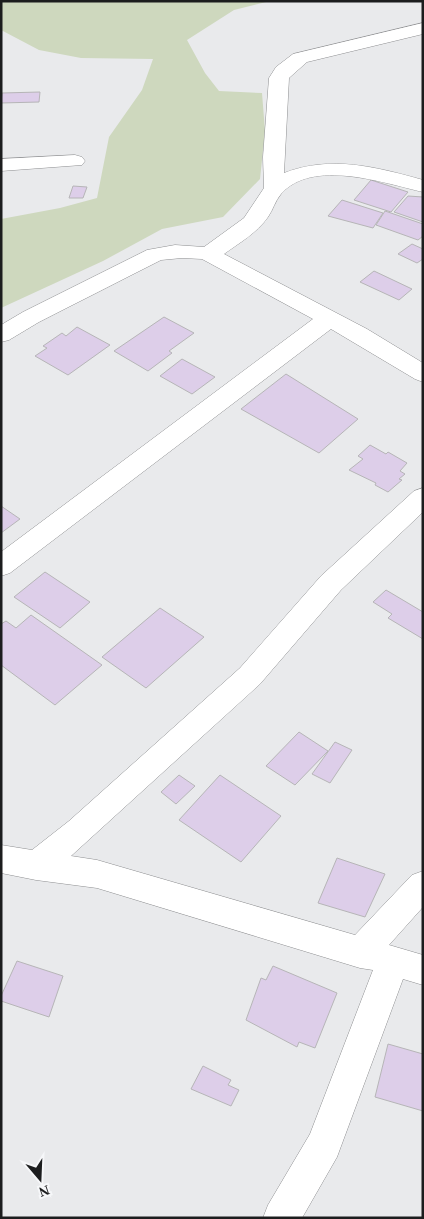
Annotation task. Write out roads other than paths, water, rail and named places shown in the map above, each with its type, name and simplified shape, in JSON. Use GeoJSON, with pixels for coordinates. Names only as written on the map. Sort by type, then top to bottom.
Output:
{"type":"FeatureCollection","features":[{"type":"Feature","properties":{"kind":"street"},"geometry":{"type":"LineString","coordinates":[[274,189],[273,157],[279,78],[283,71],[290,64],[305,56],[423,28]]}},
{"type":"Feature","properties":{"kind":"street"},"geometry":{"type":"LineString","coordinates":[[1,165],[75,161]]}},
{"type":"Feature","properties":{"kind":"street"},"geometry":{"type":"LineString","coordinates":[[208,254],[242,231],[258,216],[274,189],[296,176],[316,170],[357,169],[423,186]]}},
{"type":"Feature","properties":{"kind":"street"},"geometry":{"type":"LineString","coordinates":[[1,335],[31,317],[155,255],[188,250],[208,254],[330,318],[423,374]]}},
{"type":"Feature","properties":{"kind":"street"},"geometry":{"type":"LineString","coordinates":[[1,566],[330,318]]}},
{"type":"Feature","properties":{"kind":"street"},"geometry":{"type":"LineString","coordinates":[[36,866],[80,830],[250,676],[330,583],[423,496]]}},
{"type":"Feature","properties":{"kind":"street"},"geometry":{"type":"LineString","coordinates":[[1,859],[36,866],[97,874],[408,966],[324,1144],[281,1218]]}},
{"type":"Feature","properties":{"kind":"street"},"geometry":{"type":"LineString","coordinates":[[360,953],[423,885]]}}]}
